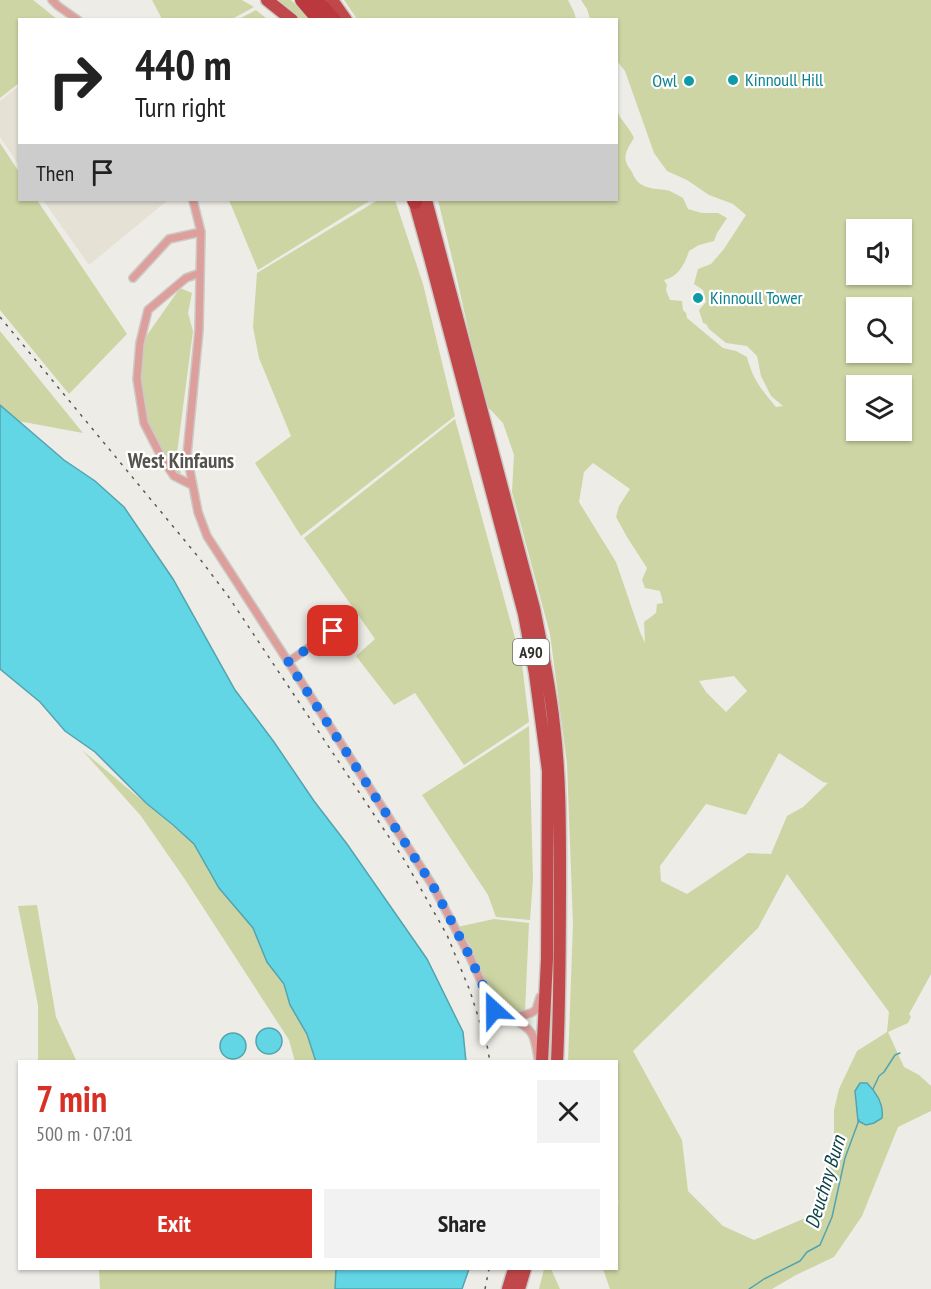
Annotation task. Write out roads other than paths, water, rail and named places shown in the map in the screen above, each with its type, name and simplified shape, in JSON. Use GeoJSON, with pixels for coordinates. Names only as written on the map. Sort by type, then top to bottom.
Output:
{"type":"FeatureCollection","features":[{"type":"Feature","properties":{"kind":"highway"},"geometry":{"type":"LineString","coordinates":[[267,0],[290,18]]}},
{"type":"Feature","properties":{"kind":"highway"},"geometry":{"type":"LineString","coordinates":[[302,0],[317,18]]}},
{"type":"Feature","properties":{"kind":"highway"},"geometry":{"type":"LineString","coordinates":[[316,0],[331,18]]}},
{"type":"Feature","properties":{"kind":"highway"},"geometry":{"type":"LineString","coordinates":[[332,0],[345,18]]}},
{"type":"Feature","properties":{"kind":"highway","name":"A90"},"geometry":{"type":"LineString","coordinates":[[417,201],[524,614],[536,674],[548,771],[547,959],[540,1060]]}},
{"type":"Feature","properties":{"kind":"highway","name":"A90"},"geometry":{"type":"LineString","coordinates":[[417,201],[534,608],[547,673],[558,774],[560,958],[557,1060]]}},
{"type":"Feature","properties":{"kind":"highway"},"geometry":{"type":"LineString","coordinates":[[508,1289],[514,1270]]}},
{"type":"Feature","properties":{"kind":"highway"},"geometry":{"type":"LineString","coordinates":[[519,1289],[525,1270]]}},
{"type":"Feature","properties":{"kind":"street"},"geometry":{"type":"LineString","coordinates":[[52,0],[75,18]]}},
{"type":"Feature","properties":{"kind":"street"},"geometry":{"type":"LineString","coordinates":[[193,201],[201,232],[199,330],[187,455],[198,512],[207,536],[433,886],[470,957],[494,1010],[501,1016],[512,1018],[531,1030],[540,1060]]}},
{"type":"Feature","properties":{"kind":"street"},"geometry":{"type":"LineString","coordinates":[[133,278],[169,239],[201,232]]}},
{"type":"Feature","properties":{"kind":"street"},"geometry":{"type":"LineString","coordinates":[[192,485],[174,476],[163,460],[144,423],[137,379],[140,343],[148,310],[186,278],[200,273]]}},
{"type":"Feature","properties":{"kind":"street"},"geometry":{"type":"LineString","coordinates":[[288,662],[333,631]]}},
{"type":"Feature","properties":{"kind":"street"},"geometry":{"type":"LineString","coordinates":[[512,1018],[531,1013],[537,1007],[547,959]]}},
{"type":"Feature","properties":{"kind":"street"},"geometry":{"type":"LineString","coordinates":[[559,1015],[562,1030],[562,1060]]}},
{"type":"Feature","properties":{"kind":"water"},"geometry":{"type":"Polygon","coordinates":[[[0,405],[64,460],[95,481],[124,507],[173,579],[235,690],[427,959],[463,1032],[466,1060],[315,1060],[307,1034],[290,1005],[284,984],[267,962],[253,928],[219,888],[194,844],[146,803],[95,752],[65,731],[40,702],[0,669],[0,405]]]}},
{"type":"Feature","properties":{"kind":"water"},"geometry":{"type":"Polygon","coordinates":[[[269,1028],[278,1032],[282,1041],[278,1050],[269,1054],[260,1050],[256,1041],[260,1032],[269,1028]]]}},
{"type":"Feature","properties":{"kind":"water"},"geometry":{"type":"Polygon","coordinates":[[[233,1033],[242,1037],[246,1046],[242,1055],[233,1059],[224,1055],[220,1046],[224,1037],[233,1033]]]}},
{"type":"Feature","properties":{"kind":"water"},"geometry":{"type":"Polygon","coordinates":[[[860,1083],[867,1083],[879,1099],[882,1108],[882,1118],[866,1125],[858,1121],[855,1091],[860,1083]]]}},
{"type":"Feature","properties":{"kind":"water"},"geometry":{"type":"Polygon","coordinates":[[[336,1270],[469,1270],[462,1289],[335,1289],[336,1270]]]}},
{"type":"Feature","properties":{"kind":"waterway"},"geometry":{"type":"LineString","coordinates":[[873,1089],[879,1076],[895,1055],[900,1053]]}},
{"type":"Feature","properties":{"kind":"waterway","name":"Deuchny Burn"},"geometry":{"type":"LineString","coordinates":[[749,1289],[800,1261],[807,1252],[820,1245],[832,1217],[845,1158],[859,1120]]}},
{"type":"Feature","properties":{"kind":"railway"},"geometry":{"type":"LineString","coordinates":[[0,317],[228,596],[405,861],[447,935],[470,991],[490,1060]]}},
{"type":"Feature","properties":{"kind":"railway"},"geometry":{"type":"LineString","coordinates":[[485,1289],[489,1270]]}},
{"type":"Feature","properties":{"kind":"place","name":"Kinnoull Hill"},"geometry":{"type":"Point","coordinates":[733,80]}},
{"type":"Feature","properties":{"kind":"place","name":"Owl"},"geometry":{"type":"Point","coordinates":[689,81]}},
{"type":"Feature","properties":{"kind":"place","name":"Kinnoull Tower"},"geometry":{"type":"Point","coordinates":[698,298]}},
{"type":"Feature","properties":{"kind":"district","name":"West Kinfauns"},"geometry":{"type":"Point","coordinates":[181,461]}}]}
